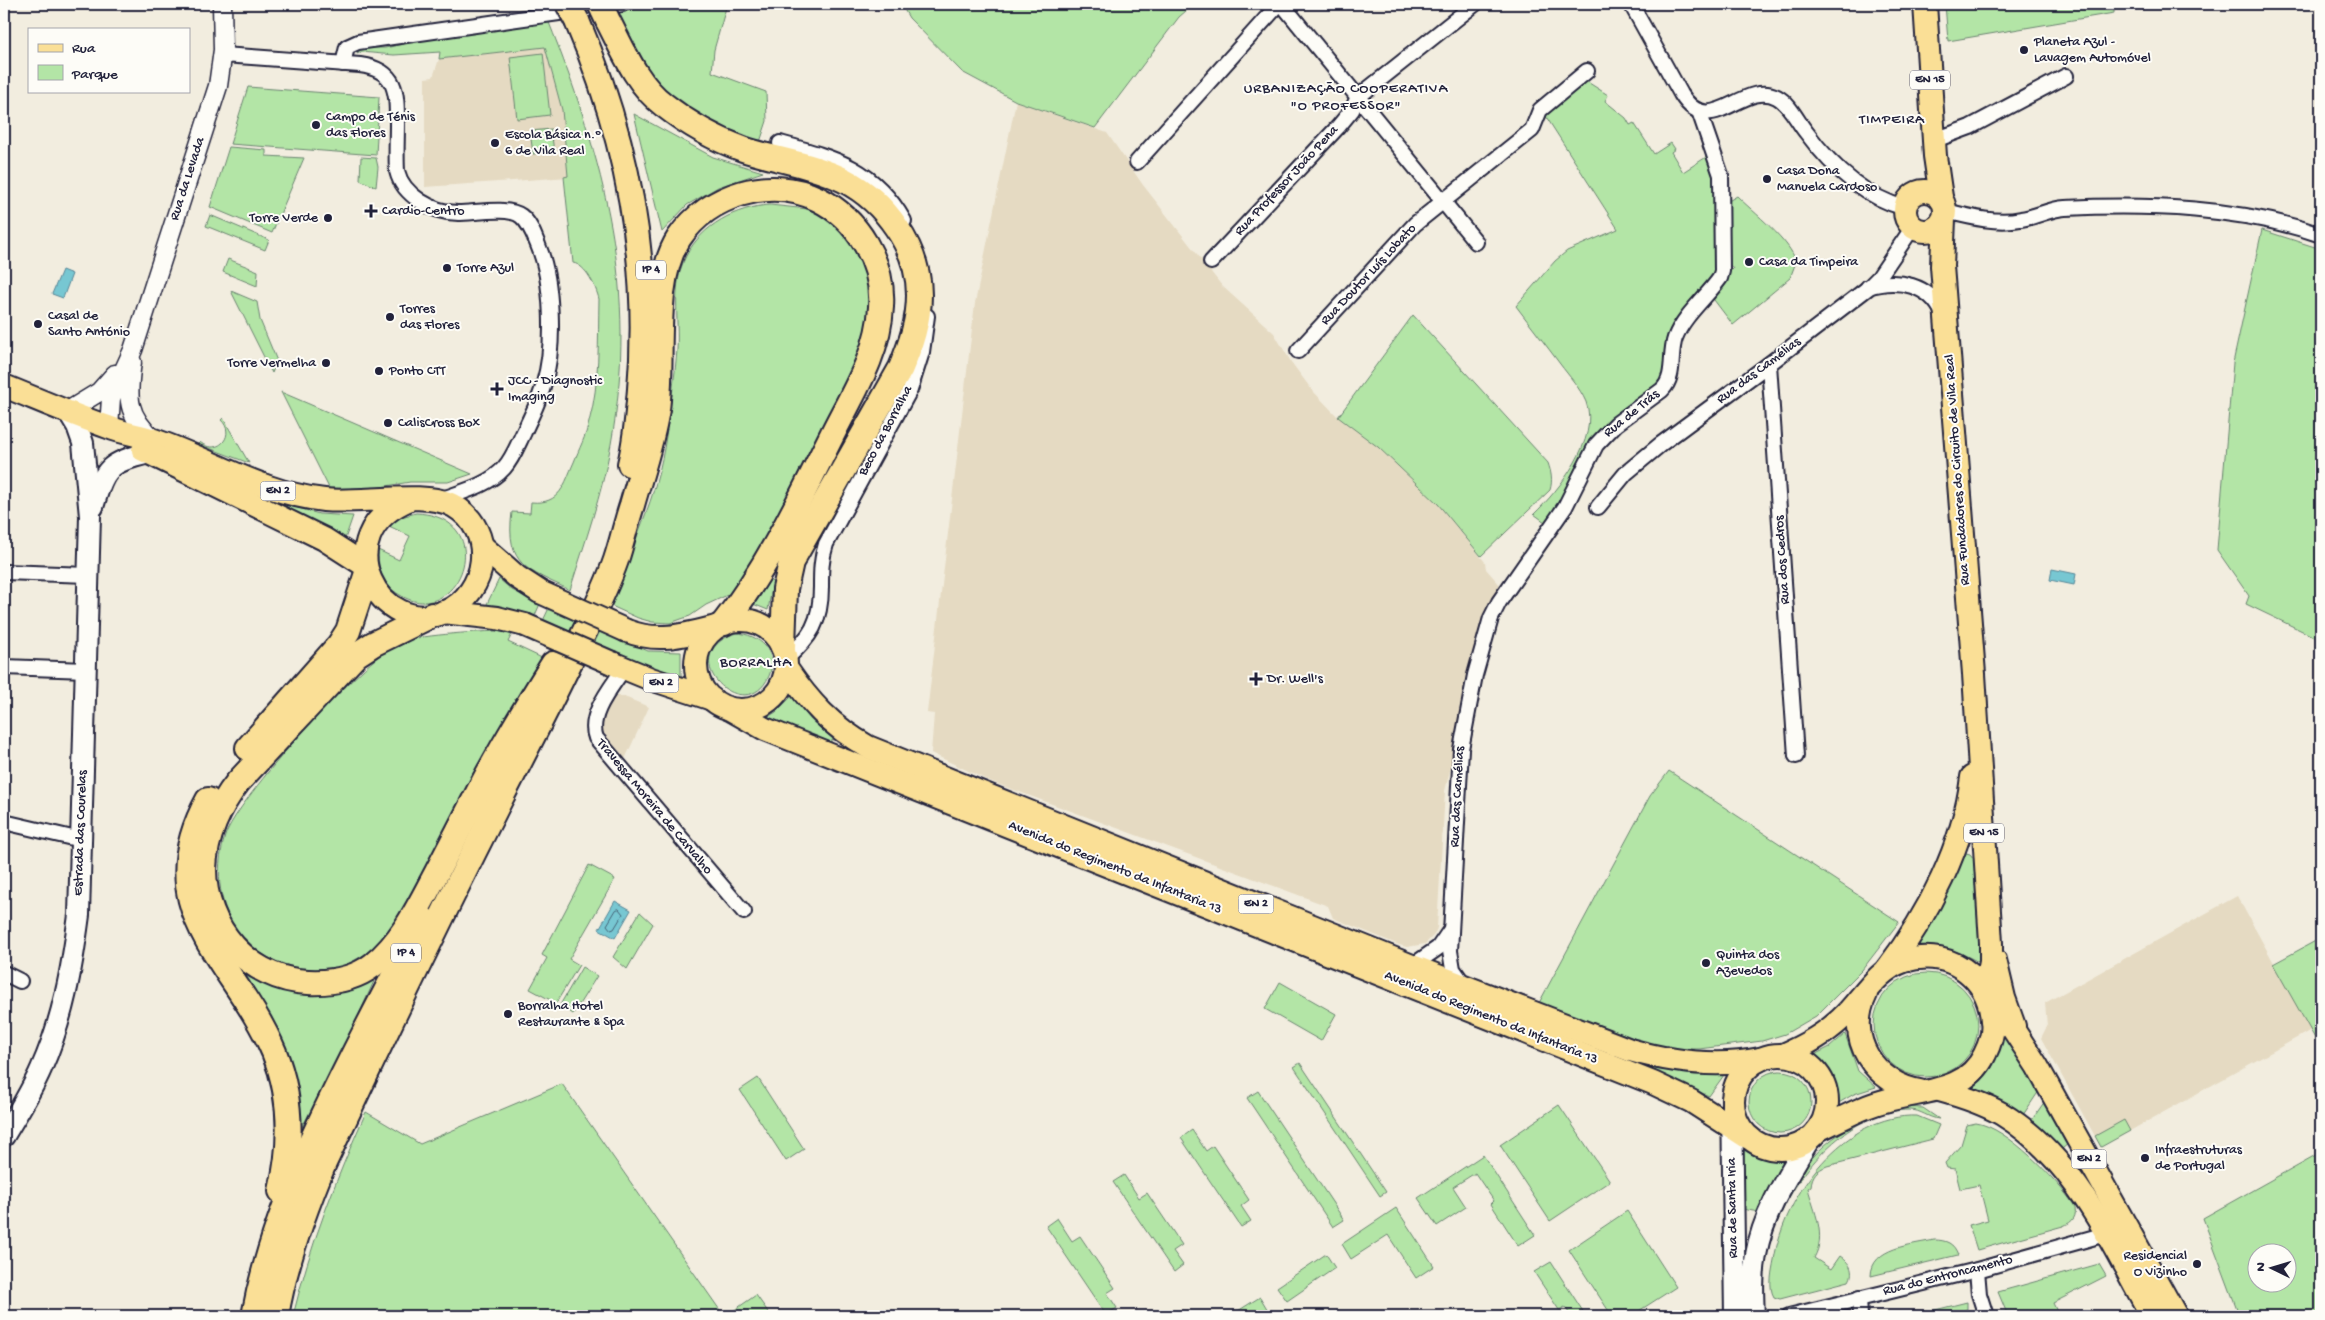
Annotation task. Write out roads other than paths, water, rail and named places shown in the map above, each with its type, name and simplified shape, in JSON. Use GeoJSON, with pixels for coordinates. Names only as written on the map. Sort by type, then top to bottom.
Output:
{"type":"FeatureCollection","features":[{"type":"Feature","properties":{"kind":"highway","name":"IP 4"},"geometry":{"type":"LineString","coordinates":[[276,1316],[288,1261],[304,1211],[324,1163],[460,880],[602,596],[615,562],[625,527],[641,450],[652,350],[649,226],[637,152],[612,66],[593,11]]}},
{"type":"Feature","properties":{"kind":"highway","name":"IP 4"},"geometry":{"type":"LineString","coordinates":[[254,1316],[271,1247],[304,1160],[340,1083],[553,664],[588,590],[615,520],[631,458],[637,419],[642,354],[640,258],[626,174],[605,93],[593,11]]}},
{"type":"Feature","properties":{"kind":"highway"},"geometry":{"type":"LineString","coordinates":[[593,11],[652,95],[662,104],[694,125],[728,143],[828,173],[857,188],[883,210],[893,223],[912,256],[919,294],[917,320],[910,346],[901,368],[791,562],[785,590],[785,658]]}},
{"type":"Feature","properties":{"kind":"highway"},"geometry":{"type":"LineString","coordinates":[[625,527],[654,424],[659,383],[663,290],[671,253],[678,239],[688,226],[712,207],[726,198],[742,192],[758,189],[780,190],[801,193],[818,200],[848,222],[860,234],[870,252],[881,283],[880,325],[864,370],[812,475],[755,581],[720,625]]}},
{"type":"Feature","properties":{"kind":"highway"},"geometry":{"type":"LineString","coordinates":[[271,1247],[289,1143],[289,1116],[285,1090],[279,1065],[268,1038],[214,955],[198,924],[187,881],[189,852],[196,823],[219,781],[344,638],[367,570]]}},
{"type":"Feature","properties":{"kind":"highway"},"geometry":{"type":"LineString","coordinates":[[438,614],[373,644],[356,656],[238,782],[225,800],[213,825],[204,868],[211,910],[221,930],[236,951],[254,965],[276,976],[302,982],[335,981],[372,966],[395,942],[412,918],[494,762],[553,664]]}},
{"type":"Feature","properties":{"kind":"main road","name":"EN 15"},"geometry":{"type":"LineString","coordinates":[[1925,4],[1935,148],[1928,212]]}},
{"type":"Feature","properties":{"kind":"main road","name":"Rua Fundadores do Circuito de Vila Real"},"geometry":{"type":"LineString","coordinates":[[1928,212],[1942,266],[1974,674],[1991,937],[1988,1001]]}},
{"type":"Feature","properties":{"kind":"main road","name":"EN 2"},"geometry":{"type":"LineString","coordinates":[[4,386],[152,447],[324,539],[367,570]]}},
{"type":"Feature","properties":{"kind":"main road"},"geometry":{"type":"LineString","coordinates":[[68,411],[82,437],[90,516]]}},
{"type":"Feature","properties":{"kind":"main road"},"geometry":{"type":"LineString","coordinates":[[86,467],[91,447],[109,428]]}},
{"type":"Feature","properties":{"kind":"main road","name":"EN 2"},"geometry":{"type":"LineString","coordinates":[[152,447],[287,493],[347,502],[425,497],[440,500],[454,506],[466,515],[476,528],[482,546],[483,563],[478,579],[470,593],[458,605],[438,614]]}},
{"type":"Feature","properties":{"kind":"main road"},"geometry":{"type":"LineString","coordinates":[[90,516],[100,484],[108,470],[120,461],[152,447]]}},
{"type":"Feature","properties":{"kind":"main road","name":"EN 2"},"geometry":{"type":"LineString","coordinates":[[410,499],[394,506],[380,517],[370,532],[365,549],[367,570],[374,588],[385,601],[399,610],[415,615],[438,614],[497,618],[524,625],[618,666],[741,710],[754,708],[766,702],[780,687],[785,658],[776,635],[764,626],[752,621],[738,620],[663,639],[647,637],[627,631],[540,592],[517,577],[482,546]]}},
{"type":"Feature","properties":{"kind":"main road","name":"Estrada das Courelas"},"geometry":{"type":"LineString","coordinates":[[4,1136],[41,1069],[67,990],[79,915],[90,516]]}},
{"type":"Feature","properties":{"kind":"main road","name":"EN 2"},"geometry":{"type":"LineString","coordinates":[[720,625],[706,637],[700,649],[697,662],[698,676],[703,688],[720,703]]}},
{"type":"Feature","properties":{"kind":"main road","name":"Avenida do Regimento da Infantaria 13"},"geometry":{"type":"LineString","coordinates":[[785,658],[815,707],[844,733],[876,751],[1466,988],[1603,1041],[1648,1055],[1710,1063],[1740,1063],[1760,1059]]}},
{"type":"Feature","properties":{"kind":"main road","name":"Rua Fundadores do Circuito de Vila Real"},"geometry":{"type":"LineString","coordinates":[[1887,969],[1915,928],[1936,888],[1964,815],[1970,792],[1974,758],[1974,674]]}},
{"type":"Feature","properties":{"kind":"main road","name":"Avenida do Regimento da Infantaria 13"},"geometry":{"type":"LineString","coordinates":[[720,703],[765,729],[1572,1050],[1691,1101],[1739,1131]]}},
{"type":"Feature","properties":{"kind":"main road"},"geometry":{"type":"LineString","coordinates":[[1991,937],[2004,998],[2022,1042]]}},
{"type":"Feature","properties":{"kind":"main road","name":"EN 2"},"geometry":{"type":"LineString","coordinates":[[1988,1001],[1993,1027],[1990,1045],[1982,1061],[1963,1080],[1931,1091],[1866,1107],[1797,1146],[1784,1150],[1758,1145],[1739,1131],[1732,1100],[1734,1088],[1740,1076],[1749,1066],[1760,1059],[1783,1055],[1824,1033],[1841,1019],[1887,969],[1901,962],[1917,958],[1941,959],[1963,968],[1975,979],[1988,1001],[2022,1042],[2176,1316]]}},
{"type":"Feature","properties":{"kind":"main road","name":"EN 2"},"geometry":{"type":"LineString","coordinates":[[1870,987],[1863,1000],[1859,1021],[1861,1042],[1866,1055],[1884,1077],[1896,1085],[1968,1099],[1994,1110],[2030,1135],[2073,1180],[2152,1316]]}},
{"type":"Feature","properties":{"kind":"main road","name":"EN 2"},"geometry":{"type":"LineString","coordinates":[[1783,1055],[1797,1058],[1809,1065],[1819,1076],[1825,1088],[1826,1110],[1814,1135]]}},
{"type":"Feature","properties":{"kind":"main road"},"geometry":{"type":"LineString","coordinates":[[1691,1101],[1710,1116],[1723,1136],[1728,1151],[1732,1177]]}},
{"type":"Feature","properties":{"kind":"main road","name":"Rua de Santa Iria"},"geometry":{"type":"LineString","coordinates":[[1735,1316],[1732,1177],[1739,1131]]}},
{"type":"Feature","properties":{"kind":"main road","name":"Rua de Santa Iria"},"geometry":{"type":"LineString","coordinates":[[1754,1316],[1754,1273],[1759,1239],[1774,1203],[1814,1135]]}},
{"type":"Feature","properties":{"kind":"street","name":"Rua da Levada"},"geometry":{"type":"LineString","coordinates":[[133,350],[218,86],[223,55],[222,4]]}},
{"type":"Feature","properties":{"kind":"street"},"geometry":{"type":"LineString","coordinates":[[1137,162],[1281,4],[1476,242]]}},
{"type":"Feature","properties":{"kind":"street"},"geometry":{"type":"LineString","coordinates":[[1358,97],[1475,4]]}},
{"type":"Feature","properties":{"kind":"street"},"geometry":{"type":"LineString","coordinates":[[1632,4],[1684,100],[1699,111],[1706,113],[1719,111],[1760,93],[1776,97],[1787,106],[1813,141],[1858,186],[1890,204],[1928,212],[2006,221],[2031,217],[2056,209],[2163,208],[2250,216],[2276,221],[2321,235]]}},
{"type":"Feature","properties":{"kind":"street"},"geometry":{"type":"LineString","coordinates":[[343,64],[347,47],[358,42],[593,11]]}},
{"type":"Feature","properties":{"kind":"street"},"geometry":{"type":"LineString","coordinates":[[223,55],[343,64],[374,68],[385,74],[393,85],[396,98],[397,171],[401,182],[410,193],[422,202],[452,213],[501,211],[518,214],[531,228],[548,273],[550,314],[547,369],[539,399],[520,441],[497,475],[479,485],[440,500]]}},
{"type":"Feature","properties":{"kind":"street","name":"Rua Doutor Luís Lobato"},"geometry":{"type":"LineString","coordinates":[[1298,351],[1411,228],[1532,130],[1540,110],[1587,72]]}},
{"type":"Feature","properties":{"kind":"street"},"geometry":{"type":"LineString","coordinates":[[1935,148],[1970,127],[2066,76]]}},
{"type":"Feature","properties":{"kind":"street","name":"Rua Professor João Pena"},"geometry":{"type":"LineString","coordinates":[[1211,262],[1338,127],[1352,110],[1358,97]]}},
{"type":"Feature","properties":{"kind":"street","name":"Rua de Trás"},"geometry":{"type":"LineString","coordinates":[[1475,675],[1496,606],[1565,507],[1596,445],[1609,430],[1662,390],[1668,382],[1673,347],[1678,333],[1720,278],[1722,271],[1722,174],[1699,111]]}},
{"type":"Feature","properties":{"kind":"street","name":"Beco da Borralha"},"geometry":{"type":"LineString","coordinates":[[780,143],[836,159],[852,166],[880,187],[900,214],[914,242],[924,272],[927,304],[922,352],[910,390],[826,544],[821,565],[821,601],[814,628],[804,641],[785,658]]}},
{"type":"Feature","properties":{"kind":"street","name":"Rua das Camélias"},"geometry":{"type":"LineString","coordinates":[[1598,507],[1626,472],[1660,444],[1868,288],[1879,277],[1928,212]]}},
{"type":"Feature","properties":{"kind":"street"},"geometry":{"type":"LineString","coordinates":[[1868,288],[1881,283],[1895,282],[1921,290],[1941,308],[1946,321]]}},
{"type":"Feature","properties":{"kind":"street"},"geometry":{"type":"LineString","coordinates":[[68,411],[102,390],[133,350]]}},
{"type":"Feature","properties":{"kind":"street"},"geometry":{"type":"LineString","coordinates":[[109,428],[110,398],[133,350]]}},
{"type":"Feature","properties":{"kind":"street"},"geometry":{"type":"LineString","coordinates":[[133,350],[129,385],[130,406],[152,447]]}},
{"type":"Feature","properties":{"kind":"street","name":"Rua dos Cedros"},"geometry":{"type":"LineString","coordinates":[[1769,364],[1796,756]]}},
{"type":"Feature","properties":{"kind":"street"},"geometry":{"type":"LineString","coordinates":[[4,572],[88,575]]}},
{"type":"Feature","properties":{"kind":"street","name":"Travessa Moreira de Carvalho"},"geometry":{"type":"LineString","coordinates":[[618,666],[597,713],[594,724],[596,738],[744,912]]}},
{"type":"Feature","properties":{"kind":"street"},"geometry":{"type":"LineString","coordinates":[[4,667],[86,670]]}},
{"type":"Feature","properties":{"kind":"street","name":"Rua das Camélias"},"geometry":{"type":"LineString","coordinates":[[1466,988],[1451,963],[1452,921],[1459,760],[1475,675]]}},
{"type":"Feature","properties":{"kind":"street"},"geometry":{"type":"LineString","coordinates":[[4,822],[81,840]]}},
{"type":"Feature","properties":{"kind":"street"},"geometry":{"type":"LineString","coordinates":[[1412,966],[1443,943],[1450,933],[1452,921]]}},
{"type":"Feature","properties":{"kind":"street"},"geometry":{"type":"LineString","coordinates":[[4,973],[20,981]]}},
{"type":"Feature","properties":{"kind":"street","name":"Rua do Entroncamento"},"geometry":{"type":"LineString","coordinates":[[1789,1316],[1977,1270],[2106,1234]]}},
{"type":"Feature","properties":{"kind":"street"},"geometry":{"type":"LineString","coordinates":[[1977,1270],[1979,1294],[1986,1316]]}},
{"type":"Feature","properties":{"kind":"street"},"geometry":{"type":"LineString","coordinates":[[1859,1298],[1860,1316]]}},
{"type":"Feature","properties":{"kind":"water"},"geometry":{"type":"Polygon","coordinates":[[[62,270],[72,274],[63,298],[52,294],[62,270]]]}},
{"type":"Feature","properties":{"kind":"water"},"geometry":{"type":"Polygon","coordinates":[[[2052,569],[2076,574],[2074,585],[2050,580],[2052,569]]]}},
{"type":"Feature","properties":{"kind":"water"},"geometry":{"type":"Polygon","coordinates":[[[615,901],[631,910],[615,938],[599,929],[615,901]]]}},
{"type":"Feature","properties":{"kind":"place","name":"Planeta Azul - Lavagem Automóvel"},"geometry":{"type":"Point","coordinates":[2024,50]}},
{"type":"Feature","properties":{"kind":"place","name":"Campo de Ténis das Flores"},"geometry":{"type":"Point","coordinates":[316,125]}},
{"type":"Feature","properties":{"kind":"place","name":"Escola Básica n.º 6 de Vila Real"},"geometry":{"type":"Point","coordinates":[495,143]}},
{"type":"Feature","properties":{"kind":"place","name":"Casa Dona Manuela Cardoso"},"geometry":{"type":"Point","coordinates":[1767,179]}},
{"type":"Feature","properties":{"kind":"place","name":"Cardio-Centro"},"geometry":{"type":"Point","coordinates":[371,211]}},
{"type":"Feature","properties":{"kind":"place","name":"Torre Verde"},"geometry":{"type":"Point","coordinates":[328,218]}},
{"type":"Feature","properties":{"kind":"place","name":"Casa da Timpeira"},"geometry":{"type":"Point","coordinates":[1749,262]}},
{"type":"Feature","properties":{"kind":"place","name":"Torre Azul"},"geometry":{"type":"Point","coordinates":[447,268]}},
{"type":"Feature","properties":{"kind":"place","name":"Torres das Flores"},"geometry":{"type":"Point","coordinates":[390,317]}},
{"type":"Feature","properties":{"kind":"place","name":"Casal de Santo António"},"geometry":{"type":"Point","coordinates":[38,324]}},
{"type":"Feature","properties":{"kind":"place","name":"Torre Vermelha"},"geometry":{"type":"Point","coordinates":[326,363]}},
{"type":"Feature","properties":{"kind":"place","name":"Ponto CTT"},"geometry":{"type":"Point","coordinates":[379,371]}},
{"type":"Feature","properties":{"kind":"place","name":"JCC - Diagnostic Imaging"},"geometry":{"type":"Point","coordinates":[497,389]}},
{"type":"Feature","properties":{"kind":"place","name":"CalisCross Box"},"geometry":{"type":"Point","coordinates":[388,423]}},
{"type":"Feature","properties":{"kind":"place","name":"Dr. Well's"},"geometry":{"type":"Point","coordinates":[1256,679]}},
{"type":"Feature","properties":{"kind":"place","name":"Quinta dos Azevedos"},"geometry":{"type":"Point","coordinates":[1706,963]}},
{"type":"Feature","properties":{"kind":"place","name":"Borralha Hotel Restaurante & Spa"},"geometry":{"type":"Point","coordinates":[508,1014]}},
{"type":"Feature","properties":{"kind":"place","name":"Infraestruturas de Portugal"},"geometry":{"type":"Point","coordinates":[2145,1158]}},
{"type":"Feature","properties":{"kind":"place","name":"Residencial O Vizinho"},"geometry":{"type":"Point","coordinates":[2197,1264]}},
{"type":"Feature","properties":{"kind":"district","name":"URBANIZAÇÃO COOPERATIVA \"O PROFESSOR\""},"geometry":{"type":"Point","coordinates":[1346,98]}},
{"type":"Feature","properties":{"kind":"district","name":"TIMPEIRA"},"geometry":{"type":"Point","coordinates":[1892,120]}},
{"type":"Feature","properties":{"kind":"district","name":"BORRALHA"},"geometry":{"type":"Point","coordinates":[756,663]}}]}
